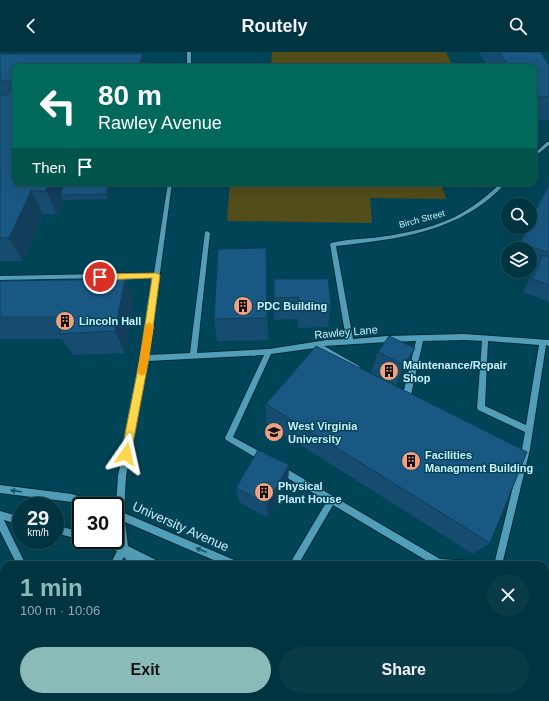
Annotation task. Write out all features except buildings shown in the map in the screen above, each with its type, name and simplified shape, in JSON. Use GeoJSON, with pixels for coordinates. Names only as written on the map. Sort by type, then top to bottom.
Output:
{"type":"FeatureCollection","features":[{"type":"Feature","properties":{"kind":"street"},"geometry":{"type":"LineString","coordinates":[[189,52],[189,64]]}},
{"type":"Feature","properties":{"kind":"street"},"geometry":{"type":"LineString","coordinates":[[537,153],[549,143]]}},
{"type":"Feature","properties":{"kind":"street"},"geometry":{"type":"LineString","coordinates":[[120,497],[145,358],[170,186]]}},
{"type":"Feature","properties":{"kind":"street","name":"Birch Street"},"geometry":{"type":"LineString","coordinates":[[350,341],[333,244],[359,242],[436,226],[457,218],[472,210],[500,186]]}},
{"type":"Feature","properties":{"kind":"street"},"geometry":{"type":"LineString","coordinates":[[193,356],[207,233]]}},
{"type":"Feature","properties":{"kind":"street"},"geometry":{"type":"LineString","coordinates":[[0,278],[157,275]]}},
{"type":"Feature","properties":{"kind":"street","name":"Rawley Lane"},"geometry":{"type":"LineString","coordinates":[[145,358],[269,352],[350,341],[420,338],[464,337],[546,342]]}},
{"type":"Feature","properties":{"kind":"street"},"geometry":{"type":"LineString","coordinates":[[394,388],[407,395],[420,338]]}},
{"type":"Feature","properties":{"kind":"street"},"geometry":{"type":"LineString","coordinates":[[485,338],[480,408],[529,430]]}},
{"type":"Feature","properties":{"kind":"street"},"geometry":{"type":"LineString","coordinates":[[499,561],[526,449],[546,342]]}},
{"type":"Feature","properties":{"kind":"street"},"geometry":{"type":"LineString","coordinates":[[316,345],[361,370]]}},
{"type":"Feature","properties":{"kind":"street"},"geometry":{"type":"LineString","coordinates":[[269,352],[230,438],[436,561]]}},
{"type":"Feature","properties":{"kind":"street"},"geometry":{"type":"LineString","coordinates":[[0,489],[72,498]]}},
{"type":"Feature","properties":{"kind":"street"},"geometry":{"type":"LineString","coordinates":[[295,561],[332,500]]}},
{"type":"Feature","properties":{"kind":"street"},"geometry":{"type":"LineString","coordinates":[[0,515],[12,518]]}},
{"type":"Feature","properties":{"kind":"street","name":"University Avenue"},"geometry":{"type":"LineString","coordinates":[[124,517],[227,561]]}},
{"type":"Feature","properties":{"kind":"street"},"geometry":{"type":"LineString","coordinates":[[0,522],[20,561]]}},
{"type":"Feature","properties":{"kind":"street"},"geometry":{"type":"LineString","coordinates":[[116,561],[124,549]]}},
{"type":"Feature","properties":{"kind":"street"},"geometry":{"type":"LineString","coordinates":[[124,549],[132,561]]}},
{"type":"Feature","properties":{"kind":"street"},"geometry":{"type":"LineString","coordinates":[[124,549],[149,561]]}},
{"type":"Feature","properties":{"kind":"shaded area"},"geometry":{"type":"Polygon","coordinates":[[[272,52],[446,52],[452,64],[271,64],[272,52]]]}},
{"type":"Feature","properties":{"kind":"shaded area"},"geometry":{"type":"Polygon","coordinates":[[[230,186],[442,186],[446,199],[370,198],[372,223],[227,221],[230,186]]]}},
{"type":"Feature","properties":{"kind":"slow traffic"},"geometry":{"type":"LineString","coordinates":[[142,373],[149,326]]}},
{"type":"Feature","properties":{"kind":"place","name":"PDC Building"},"geometry":{"type":"Point","coordinates":[243,306]}},
{"type":"Feature","properties":{"kind":"place","name":"Lincoln Hall"},"geometry":{"type":"Point","coordinates":[65,321]}},
{"type":"Feature","properties":{"kind":"place","name":"Maintenance/Repair Shop"},"geometry":{"type":"Point","coordinates":[389,371]}},
{"type":"Feature","properties":{"kind":"place","name":"West Virginia University"},"geometry":{"type":"Point","coordinates":[274,432]}},
{"type":"Feature","properties":{"kind":"place","name":"Facilities Managment Building"},"geometry":{"type":"Point","coordinates":[411,461]}},
{"type":"Feature","properties":{"kind":"place","name":"Physical Plant House"},"geometry":{"type":"Point","coordinates":[264,492]}},
{"type":"Feature","properties":{"kind":"route"},"geometry":{"type":"LineString","coordinates":[[100,277],[157,275],[145,358],[126,454]]}}]}
